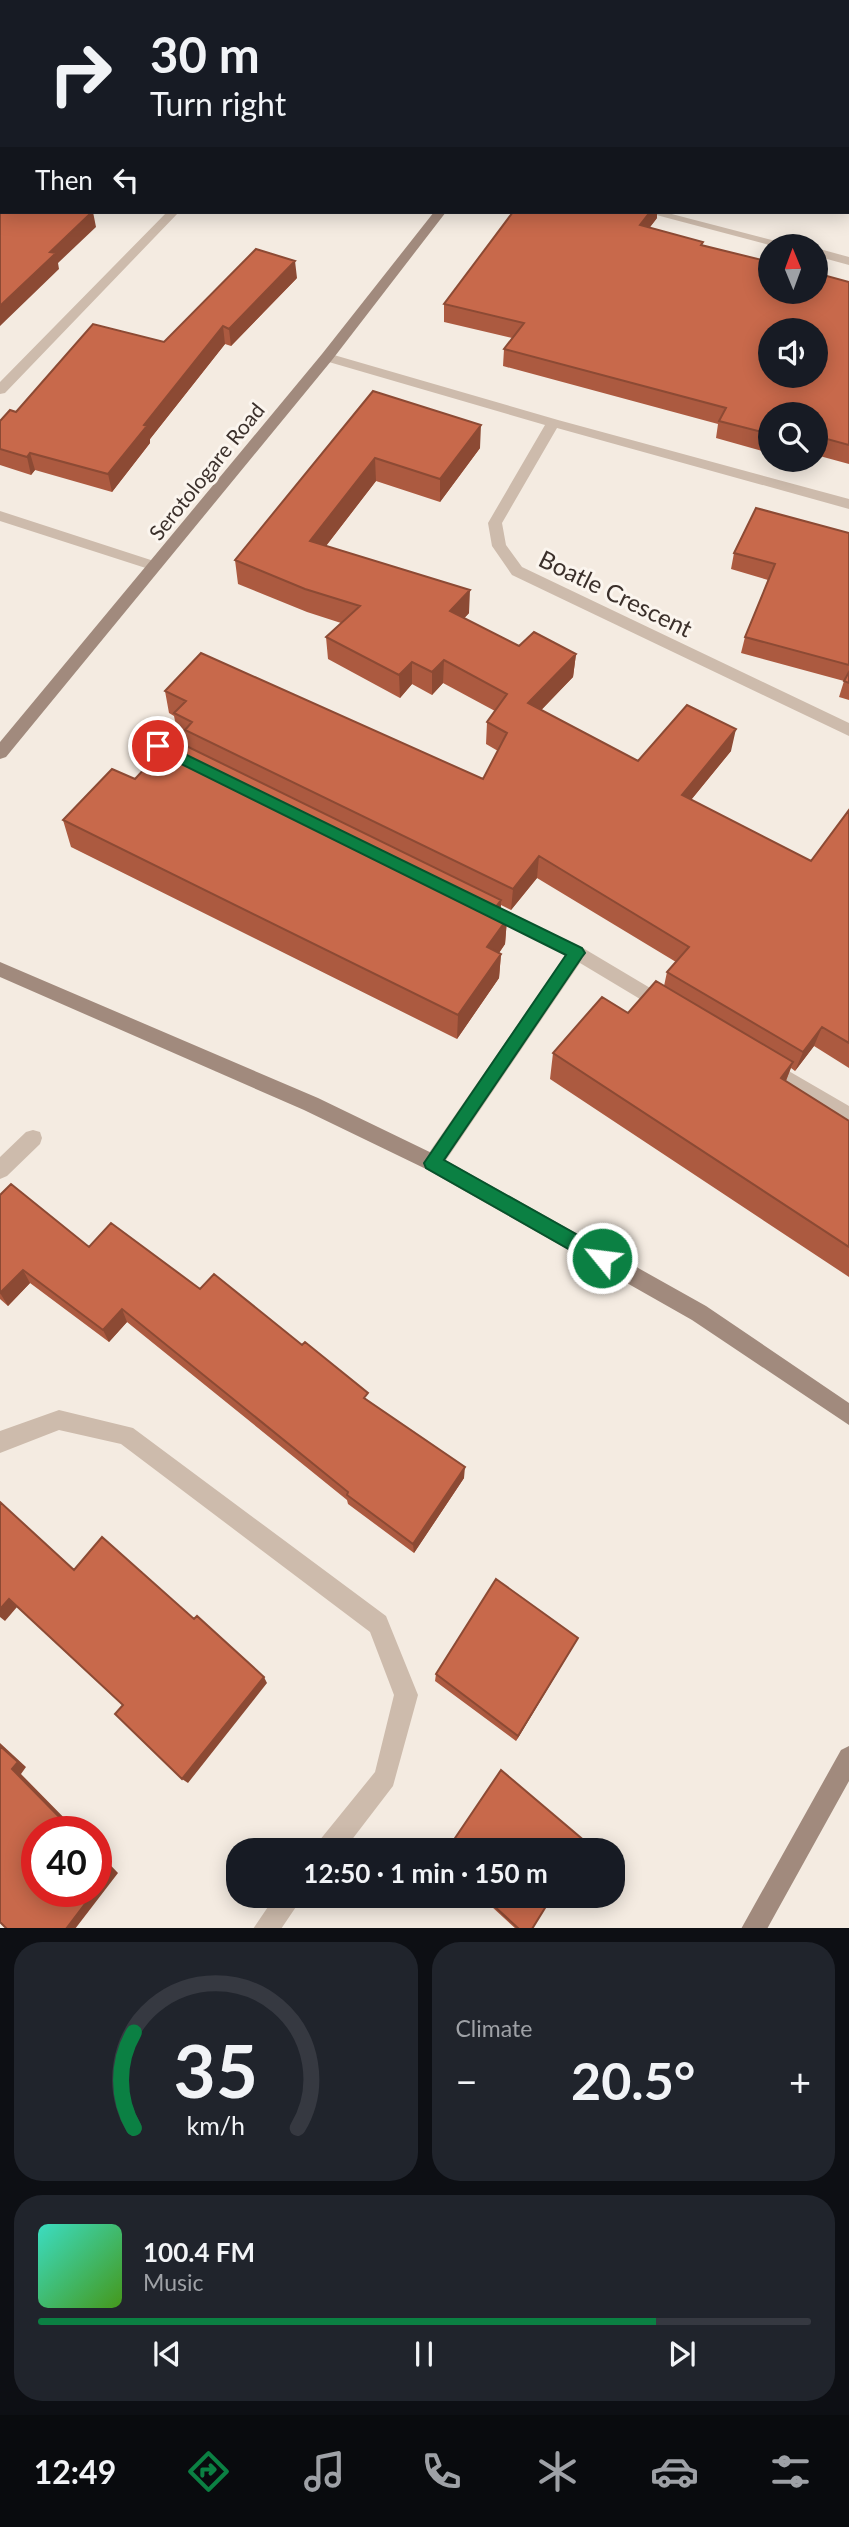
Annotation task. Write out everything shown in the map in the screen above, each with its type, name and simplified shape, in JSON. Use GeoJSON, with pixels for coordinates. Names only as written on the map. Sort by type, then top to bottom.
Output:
{"type":"FeatureCollection","features":[{"type":"Feature","properties":{"kind":"street"},"geometry":{"type":"LineString","coordinates":[[0,390],[171,214]]}},
{"type":"Feature","properties":{"kind":"street","name":"Serotologare Road"},"geometry":{"type":"LineString","coordinates":[[0,753],[327,357],[438,214]]}},
{"type":"Feature","properties":{"kind":"street"},"geometry":{"type":"LineString","coordinates":[[659,214],[758,239]]}},
{"type":"Feature","properties":{"kind":"street"},"geometry":{"type":"LineString","coordinates":[[710,227],[719,214]]}},
{"type":"Feature","properties":{"kind":"street"},"geometry":{"type":"LineString","coordinates":[[828,255],[849,261]]}},
{"type":"Feature","properties":{"kind":"street"},"geometry":{"type":"LineString","coordinates":[[327,357],[553,423],[849,504]]}},
{"type":"Feature","properties":{"kind":"street","name":"Boatle Crescent"},"geometry":{"type":"LineString","coordinates":[[553,423],[495,523],[499,546],[517,571],[849,730]]}},
{"type":"Feature","properties":{"kind":"street"},"geometry":{"type":"LineString","coordinates":[[0,516],[155,566]]}},
{"type":"Feature","properties":{"kind":"street"},"geometry":{"type":"LineString","coordinates":[[466,898],[577,953],[683,1017]]}},
{"type":"Feature","properties":{"kind":"street"},"geometry":{"type":"LineString","coordinates":[[433,1163],[577,953]]}},
{"type":"Feature","properties":{"kind":"street"},"geometry":{"type":"LineString","coordinates":[[0,969],[311,1104],[433,1163],[699,1313],[849,1415]]}},
{"type":"Feature","properties":{"kind":"street"},"geometry":{"type":"LineString","coordinates":[[754,1059],[849,1116]]}},
{"type":"Feature","properties":{"kind":"street"},"geometry":{"type":"LineString","coordinates":[[0,1170],[33,1138]]}},
{"type":"Feature","properties":{"kind":"street"},"geometry":{"type":"LineString","coordinates":[[0,1443],[59,1420],[126,1434],[378,1624],[406,1695],[385,1778],[338,1838]]}},
{"type":"Feature","properties":{"kind":"street"},"geometry":{"type":"LineString","coordinates":[[753,1928],[849,1758]]}},
{"type":"Feature","properties":{"kind":"street"},"geometry":{"type":"LineString","coordinates":[[265,1928],[281,1908]]}},
{"type":"Feature","properties":{"kind":"building"},"geometry":{"type":"Polygon","coordinates":[[[0,214],[90,214],[50,252],[56,253],[0,306],[0,214]]]}},
{"type":"Feature","properties":{"kind":"building"},"geometry":{"type":"Polygon","coordinates":[[[512,214],[648,214],[640,225],[703,242],[701,245],[758,259],[758,304],[828,304],[828,276],[849,282],[849,445],[828,439],[828,402],[758,402],[758,431],[719,421],[726,408],[504,349],[524,323],[444,304],[512,214]]]}},
{"type":"Feature","properties":{"kind":"building"},"geometry":{"type":"Polygon","coordinates":[[[256,249],[295,261],[229,329],[223,326],[108,474],[30,453],[27,457],[0,449],[0,421],[10,410],[16,412],[93,324],[164,342],[256,249]]]}},
{"type":"Feature","properties":{"kind":"building"},"geometry":{"type":"Polygon","coordinates":[[[373,391],[481,425],[440,479],[375,458],[310,541],[470,590],[450,611],[519,646],[534,632],[576,654],[528,703],[638,761],[687,705],[736,729],[682,795],[811,861],[849,810],[849,1043],[822,1027],[803,1052],[667,972],[689,947],[539,856],[513,889],[185,730],[192,722],[174,713],[186,701],[165,691],[201,653],[483,779],[507,733],[487,722],[507,694],[444,660],[432,672],[412,662],[399,675],[326,637],[360,606],[305,589],[235,560],[373,391]]]}},
{"type":"Feature","properties":{"kind":"building"},"geometry":{"type":"Polygon","coordinates":[[[756,508],[849,533],[849,665],[745,637],[775,564],[734,553],[756,508]]]}},
{"type":"Feature","properties":{"kind":"building"},"geometry":{"type":"Polygon","coordinates":[[[172,739],[501,900],[492,912],[507,919],[487,947],[501,954],[458,1015],[63,820],[112,769],[135,779],[172,739]]]}},
{"type":"Feature","properties":{"kind":"building"},"geometry":{"type":"Polygon","coordinates":[[[656,981],[793,1062],[781,1078],[849,1121],[849,1247],[553,1053],[602,997],[628,1013],[656,981]]]}},
{"type":"Feature","properties":{"kind":"building"},"geometry":{"type":"Polygon","coordinates":[[[11,1184],[89,1247],[111,1223],[200,1289],[214,1274],[302,1345],[305,1342],[368,1393],[364,1398],[465,1467],[413,1544],[347,1495],[348,1492],[122,1309],[103,1330],[23,1270],[0,1293],[0,1195],[11,1184]]]}},
{"type":"Feature","properties":{"kind":"building"},"geometry":{"type":"Polygon","coordinates":[[[0,1502],[74,1570],[102,1537],[194,1619],[197,1616],[264,1677],[182,1779],[115,1714],[123,1705],[9,1599],[0,1609],[0,1502]]]}},
{"type":"Feature","properties":{"kind":"building"},"geometry":{"type":"Polygon","coordinates":[[[496,1579],[578,1638],[518,1736],[436,1674],[496,1579]]]}},
{"type":"Feature","properties":{"kind":"building"},"geometry":{"type":"Polygon","coordinates":[[[0,1746],[18,1762],[12,1769],[58,1816],[21,1816],[21,1907],[83,1907],[67,1928],[6,1928],[0,1922],[0,1746]]]}},
{"type":"Feature","properties":{"kind":"building"},"geometry":{"type":"Polygon","coordinates":[[[501,1770],[581,1838],[455,1838],[501,1770]]]}},
{"type":"Feature","properties":{"kind":"building"},"geometry":{"type":"Polygon","coordinates":[[[496,1908],[545,1908],[533,1928],[518,1928],[496,1908]]]}},
{"type":"Feature","properties":{"kind":"route"},"geometry":{"type":"LineString","coordinates":[[158,746],[577,953],[433,1163],[602,1258]]}}]}
